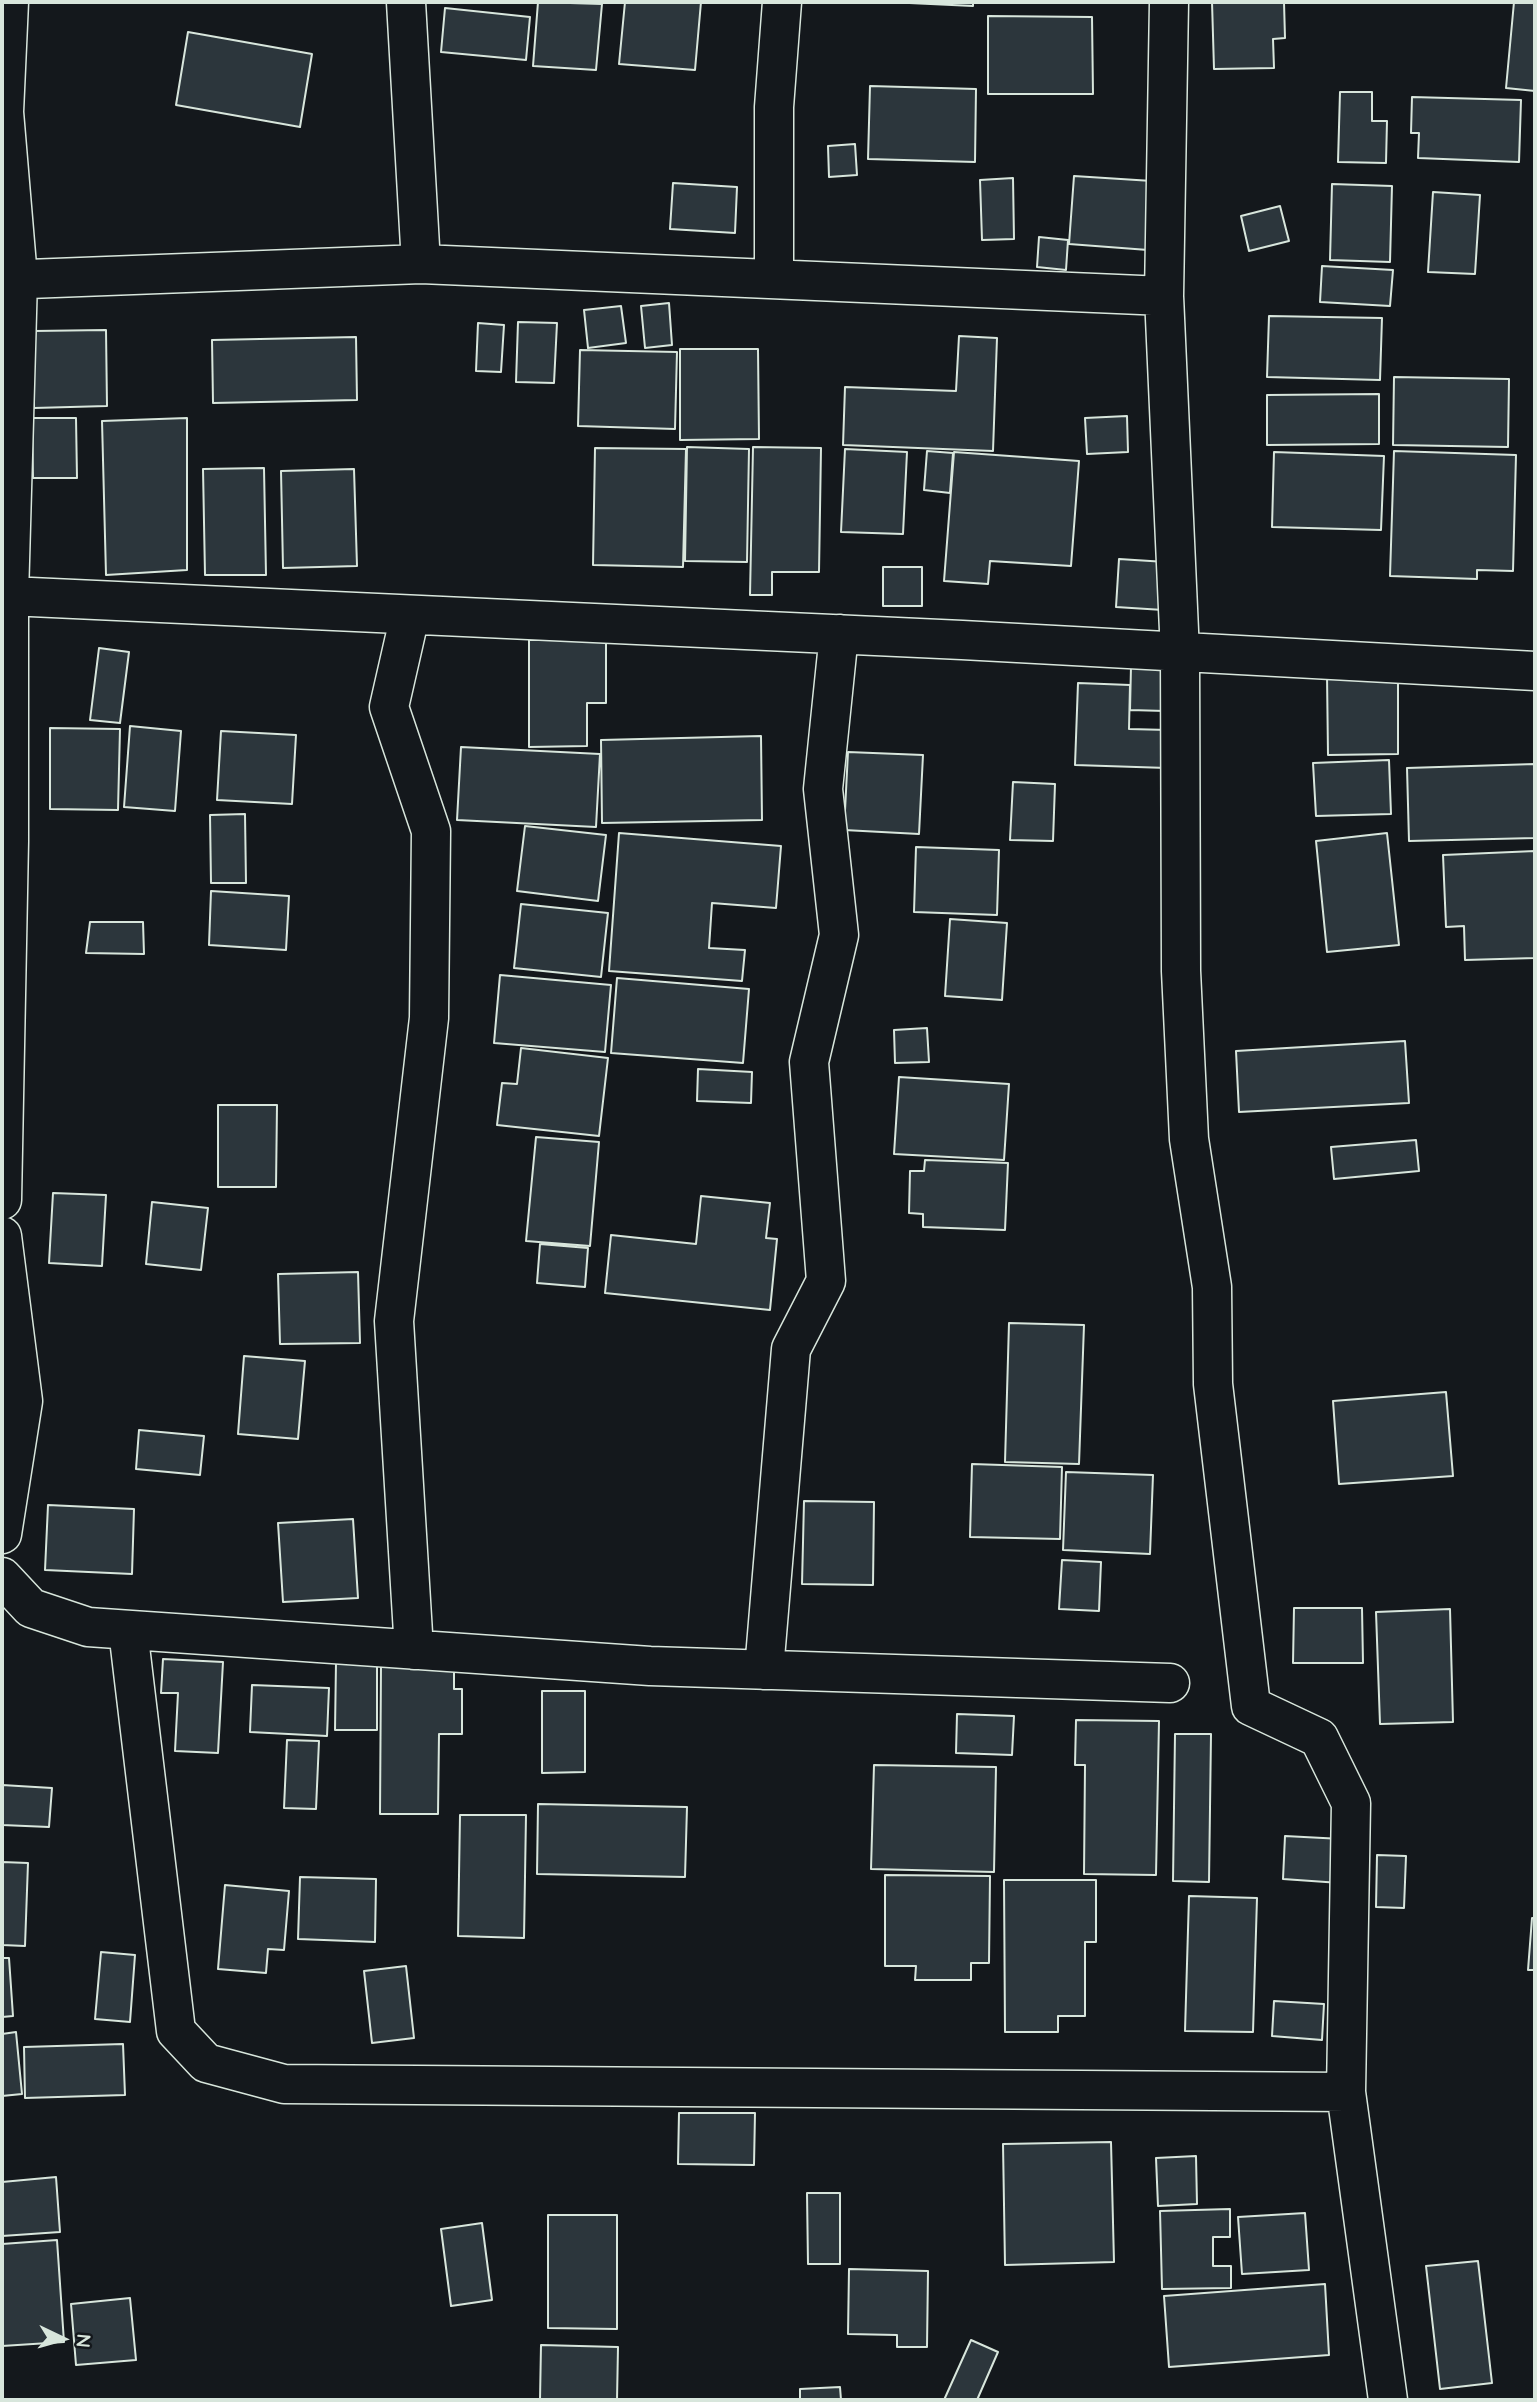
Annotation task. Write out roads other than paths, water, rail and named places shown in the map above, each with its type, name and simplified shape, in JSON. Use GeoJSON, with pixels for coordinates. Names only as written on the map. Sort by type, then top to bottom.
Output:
{"type":"FeatureCollection","features":[{"type":"Feature","properties":{"kind":"street"},"geometry":{"type":"LineString","coordinates":[[2,1200],[10,279],[4,112],[9,2]]}},
{"type":"Feature","properties":{"kind":"street"},"geometry":{"type":"LineString","coordinates":[[406,2],[421,264]]}},
{"type":"Feature","properties":{"kind":"street"},"geometry":{"type":"LineString","coordinates":[[774,279],[775,107],[782,2]]}},
{"type":"Feature","properties":{"kind":"street"},"geometry":{"type":"LineString","coordinates":[[1169,2],[1164,296],[1180,653],[1181,971],[1189,1139],[1212,1287],[1213,1384],[1251,1706],[1319,1738],[1351,1803],[1346,2092],[1388,2400]]}},
{"type":"Feature","properties":{"kind":"street"},"geometry":{"type":"LineString","coordinates":[[10,279],[421,264],[1164,296]]}},
{"type":"Feature","properties":{"kind":"street"},"geometry":{"type":"LineString","coordinates":[[9,596],[839,634],[1535,670]]}},
{"type":"Feature","properties":{"kind":"street"},"geometry":{"type":"LineString","coordinates":[[410,615],[389,707],[431,831],[429,1018],[394,1321],[414,1650]]}},
{"type":"Feature","properties":{"kind":"street"},"geometry":{"type":"LineString","coordinates":[[764,1670],[791,1349],[826,1281],[809,1062],[839,934],[823,789],[839,634]]}},
{"type":"Feature","properties":{"kind":"street"},"geometry":{"type":"LineString","coordinates":[[2,1236],[23,1401],[2,1534]]}},
{"type":"Feature","properties":{"kind":"street"},"geometry":{"type":"LineString","coordinates":[[2,1577],[31,1608],[88,1627],[414,1650],[764,1670],[1170,1683]]}},
{"type":"Feature","properties":{"kind":"street"},"geometry":{"type":"LineString","coordinates":[[128,1630],[176,2031],[206,2063],[285,2084],[1346,2092]]}}]}
